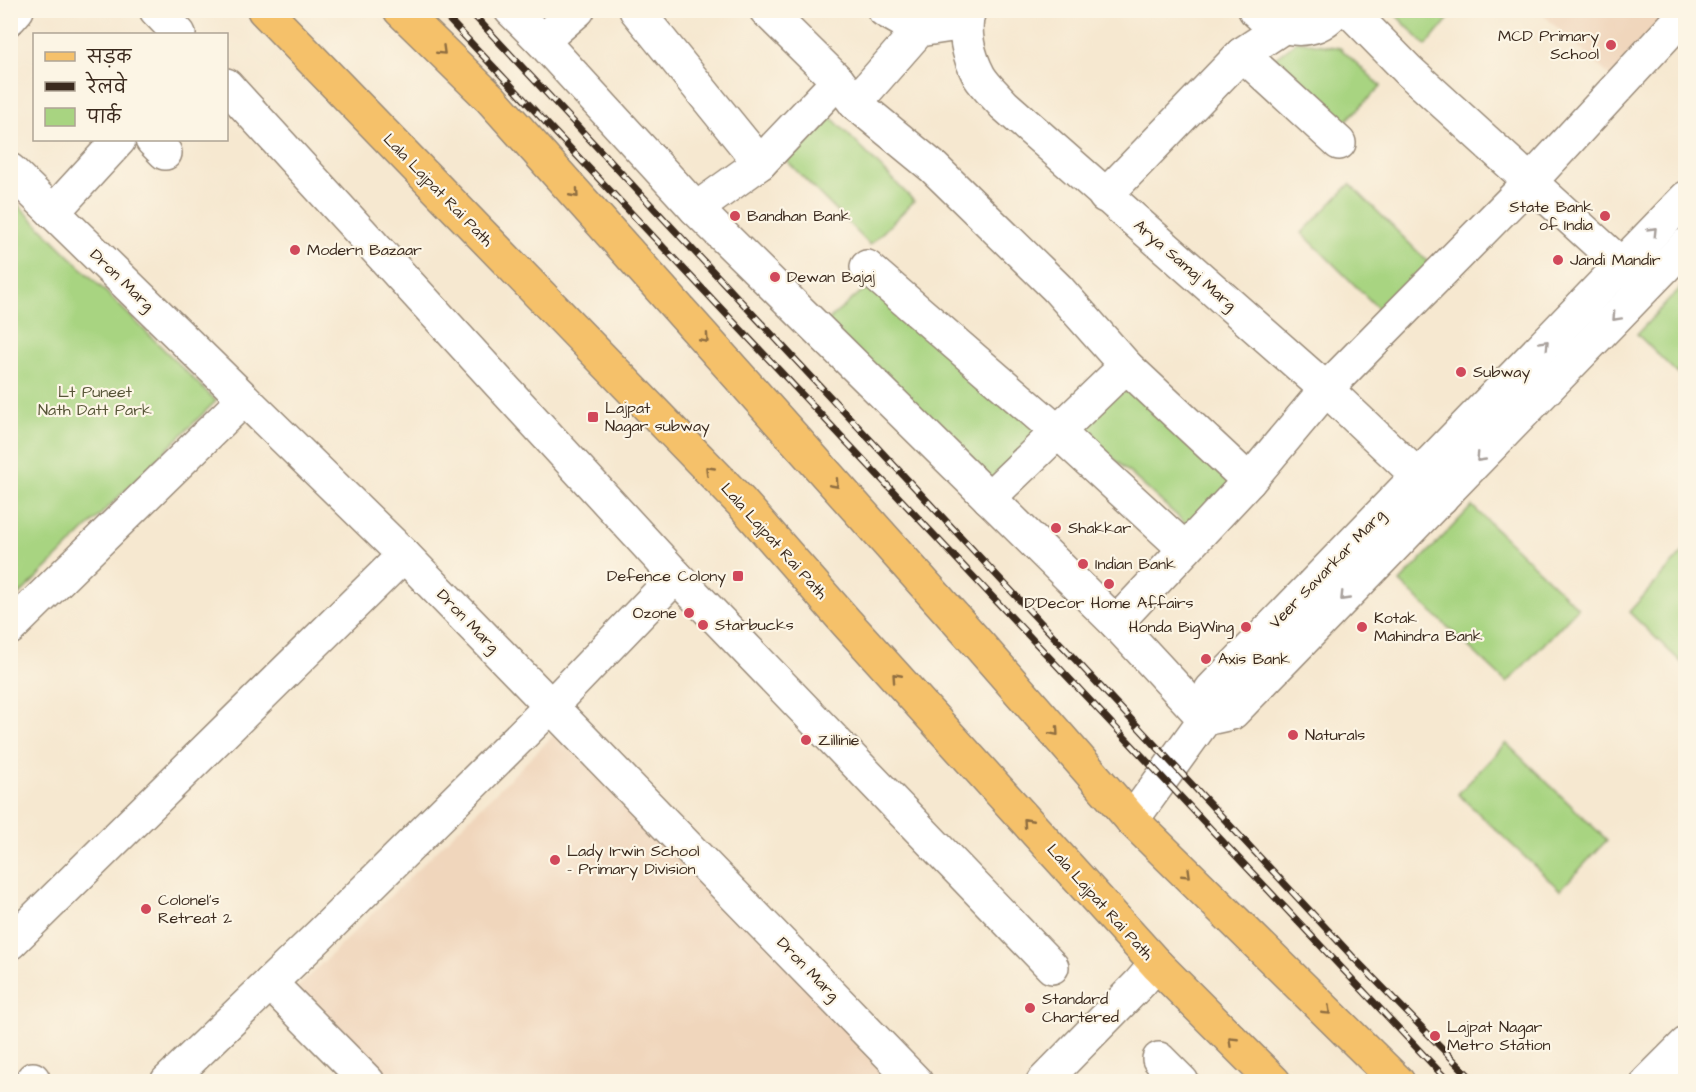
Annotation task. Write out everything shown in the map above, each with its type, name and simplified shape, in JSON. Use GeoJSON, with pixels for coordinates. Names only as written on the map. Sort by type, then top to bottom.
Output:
{"type":"FeatureCollection","features":[{"type":"Feature","properties":{"kind":"main road","name":"Lala Lajpat Rai Path"},"geometry":{"type":"LineString","coordinates":[[264,10],[741,502],[854,631],[1156,964],[1274,1082]]}},
{"type":"Feature","properties":{"kind":"main road"},"geometry":{"type":"LineString","coordinates":[[400,10],[491,99],[979,645],[1132,820],[1398,1082]]}},
{"type":"Feature","properties":{"kind":"street"},"geometry":{"type":"LineString","coordinates":[[10,18],[17,10]]}},
{"type":"Feature","properties":{"kind":"street"},"geometry":{"type":"LineString","coordinates":[[511,10],[696,209],[1116,623],[1205,719],[1132,820]]}},
{"type":"Feature","properties":{"kind":"street"},"geometry":{"type":"LineString","coordinates":[[542,41],[578,10]]}},
{"type":"Feature","properties":{"kind":"street"},"geometry":{"type":"LineString","coordinates":[[636,10],[760,163]]}},
{"type":"Feature","properties":{"kind":"street"},"geometry":{"type":"LineString","coordinates":[[884,10],[920,30],[967,26]]}},
{"type":"Feature","properties":{"kind":"street"},"geometry":{"type":"LineString","coordinates":[[1105,196],[1242,54],[1269,19],[1302,28],[1317,25],[1336,10]]}},
{"type":"Feature","properties":{"kind":"street"},"geometry":{"type":"LineString","coordinates":[[1349,10],[1409,71],[1645,286]]}},
{"type":"Feature","properties":{"kind":"street"},"geometry":{"type":"LineString","coordinates":[[1116,623],[1249,481],[1326,389],[1530,182],[1686,14]]}},
{"type":"Feature","properties":{"kind":"street"},"geometry":{"type":"LineString","coordinates":[[783,16],[846,92],[933,167],[1041,271],[1126,366],[1249,481]]}},
{"type":"Feature","properties":{"kind":"street","name":"Arya Samaj Marg"},"geometry":{"type":"LineString","coordinates":[[967,26],[979,76],[1004,105],[1326,389],[1440,498]]}},
{"type":"Feature","properties":{"kind":"street"},"geometry":{"type":"LineString","coordinates":[[696,209],[760,163],[920,30]]}},
{"type":"Feature","properties":{"kind":"street"},"geometry":{"type":"LineString","coordinates":[[1242,54],[1339,143]]}},
{"type":"Feature","properties":{"kind":"street"},"geometry":{"type":"LineString","coordinates":[[228,87],[676,576],[1052,967]]}},
{"type":"Feature","properties":{"kind":"street"},"geometry":{"type":"LineString","coordinates":[[53,212],[118,141]]}},
{"type":"Feature","properties":{"kind":"street","name":"Dron Marg"},"geometry":{"type":"LineString","coordinates":[[10,170],[404,555],[916,1082]]}},
{"type":"Feature","properties":{"kind":"street","name":"Veer Savarkar Marg"},"geometry":{"type":"LineString","coordinates":[[1686,198],[1210,690],[1205,719],[1232,713],[1686,245]]}},
{"type":"Feature","properties":{"kind":"street"},"geometry":{"type":"LineString","coordinates":[[867,267],[1059,433],[1185,549]]}},
{"type":"Feature","properties":{"kind":"street"},"geometry":{"type":"LineString","coordinates":[[989,498],[1126,366]]}},
{"type":"Feature","properties":{"kind":"street"},"geometry":{"type":"LineString","coordinates":[[10,628],[244,399]]}},
{"type":"Feature","properties":{"kind":"street"},"geometry":{"type":"LineString","coordinates":[[10,942],[404,555]]}},
{"type":"Feature","properties":{"kind":"street"},"geometry":{"type":"LineString","coordinates":[[167,1082],[551,706],[676,576]]}},
{"type":"Feature","properties":{"kind":"street"},"geometry":{"type":"LineString","coordinates":[[1043,1082],[1156,964]]}},
{"type":"Feature","properties":{"kind":"street"},"geometry":{"type":"LineString","coordinates":[[270,983],[368,1082]]}},
{"type":"Feature","properties":{"kind":"street"},"geometry":{"type":"LineString","coordinates":[[1648,1082],[1686,1044]]}},
{"type":"Feature","properties":{"kind":"street"},"geometry":{"type":"LineString","coordinates":[[1159,1059],[1182,1082]]}},
{"type":"Feature","properties":{"kind":"shaded area","name":"MCD Primary School"},"geometry":{"type":"Polygon","coordinates":[[[1539,11],[1681,11],[1613,79],[1539,11]]]}},
{"type":"Feature","properties":{"kind":"shaded area","name":"Lady Irwin School - Primary Division"},"geometry":{"type":"Polygon","coordinates":[[[558,731],[900,1081],[387,1081],[296,989],[558,731]]]}},
{"type":"Feature","properties":{"kind":"green space"},"geometry":{"type":"Polygon","coordinates":[[[1392,11],[1455,11],[1426,46],[1392,11]]]}},
{"type":"Feature","properties":{"kind":"green space"},"geometry":{"type":"Polygon","coordinates":[[[1297,41],[1340,48],[1381,86],[1341,126],[1273,60],[1297,41]]]}},
{"type":"Feature","properties":{"kind":"green space"},"geometry":{"type":"Polygon","coordinates":[[[823,109],[914,201],[870,245],[779,153],[823,109]]]}},
{"type":"Feature","properties":{"kind":"green space"},"geometry":{"type":"Polygon","coordinates":[[[1350,184],[1436,270],[1389,319],[1302,233],[1350,184]]]}},
{"type":"Feature","properties":{"kind":"green space","name":"Lt Puneet Nath Datt Park"},"geometry":{"type":"Polygon","coordinates":[[[11,198],[216,401],[11,603],[11,198]]]}},
{"type":"Feature","properties":{"kind":"green space"},"geometry":{"type":"Polygon","coordinates":[[[883,283],[1054,427],[995,487],[827,321],[861,292],[883,283]]]}},
{"type":"Feature","properties":{"kind":"green space"},"geometry":{"type":"Polygon","coordinates":[[[1685,283],[1685,381],[1637,334],[1685,283]]]}},
{"type":"Feature","properties":{"kind":"green space"},"geometry":{"type":"Polygon","coordinates":[[[1126,373],[1240,482],[1197,534],[1079,427],[1126,373]]]}},
{"type":"Feature","properties":{"kind":"green space"},"geometry":{"type":"Polygon","coordinates":[[[1472,506],[1578,608],[1507,683],[1400,582],[1472,506]]]}},
{"type":"Feature","properties":{"kind":"green space"},"geometry":{"type":"Polygon","coordinates":[[[1685,550],[1685,666],[1629,612],[1685,550]]]}},
{"type":"Feature","properties":{"kind":"green space"},"geometry":{"type":"Polygon","coordinates":[[[1506,743],[1607,840],[1560,890],[1458,794],[1506,743]]]}},
{"type":"Feature","properties":{"kind":"railway"},"geometry":{"type":"LineString","coordinates":[[440,10],[1449,1082]]}},
{"type":"Feature","properties":{"kind":"railway"},"geometry":{"type":"LineString","coordinates":[[469,10],[1352,956],[1475,1082]]}},
{"type":"Feature","properties":{"kind":"place","name":"MCD Primary School"},"geometry":{"type":"Point","coordinates":[1611,45]}},
{"type":"Feature","properties":{"kind":"place","name":"Bandhan Bank"},"geometry":{"type":"Point","coordinates":[735,216]}},
{"type":"Feature","properties":{"kind":"place","name":"State Bank of India"},"geometry":{"type":"Point","coordinates":[1605,216]}},
{"type":"Feature","properties":{"kind":"place","name":"Modern Bazaar"},"geometry":{"type":"Point","coordinates":[295,250]}},
{"type":"Feature","properties":{"kind":"place","name":"Jandi Mandir"},"geometry":{"type":"Point","coordinates":[1558,260]}},
{"type":"Feature","properties":{"kind":"place","name":"Dewan Bajaj"},"geometry":{"type":"Point","coordinates":[775,277]}},
{"type":"Feature","properties":{"kind":"place","name":"Subway"},"geometry":{"type":"Point","coordinates":[1461,372]}},
{"type":"Feature","properties":{"kind":"place","name":"Lajpat Nagar subway"},"geometry":{"type":"Point","coordinates":[593,417]}},
{"type":"Feature","properties":{"kind":"place","name":"Shakkar"},"geometry":{"type":"Point","coordinates":[1056,528]}},
{"type":"Feature","properties":{"kind":"place","name":"Indian Bank"},"geometry":{"type":"Point","coordinates":[1083,564]}},
{"type":"Feature","properties":{"kind":"place","name":"Defence Colony"},"geometry":{"type":"Point","coordinates":[738,576]}},
{"type":"Feature","properties":{"kind":"place","name":"D'Decor Home Affairs"},"geometry":{"type":"Point","coordinates":[1109,584]}},
{"type":"Feature","properties":{"kind":"place","name":"Ozone"},"geometry":{"type":"Point","coordinates":[689,613]}},
{"type":"Feature","properties":{"kind":"place","name":"Starbucks"},"geometry":{"type":"Point","coordinates":[703,625]}},
{"type":"Feature","properties":{"kind":"place","name":"Honda BigWing"},"geometry":{"type":"Point","coordinates":[1246,627]}},
{"type":"Feature","properties":{"kind":"place","name":"Kotak Mahindra Bank"},"geometry":{"type":"Point","coordinates":[1362,627]}},
{"type":"Feature","properties":{"kind":"place","name":"Axis Bank"},"geometry":{"type":"Point","coordinates":[1206,659]}},
{"type":"Feature","properties":{"kind":"place","name":"Naturals"},"geometry":{"type":"Point","coordinates":[1293,735]}},
{"type":"Feature","properties":{"kind":"place","name":"Zillinie"},"geometry":{"type":"Point","coordinates":[806,740]}},
{"type":"Feature","properties":{"kind":"place","name":"Lady Irwin School - Primary Division"},"geometry":{"type":"Point","coordinates":[555,860]}},
{"type":"Feature","properties":{"kind":"place","name":"Colonel‘s Retreat 2"},"geometry":{"type":"Point","coordinates":[146,909]}},
{"type":"Feature","properties":{"kind":"place","name":"Standard Chartered"},"geometry":{"type":"Point","coordinates":[1030,1008]}},
{"type":"Feature","properties":{"kind":"place","name":"Lajpat Nagar Metro Station"},"geometry":{"type":"Point","coordinates":[1435,1036]}}]}
